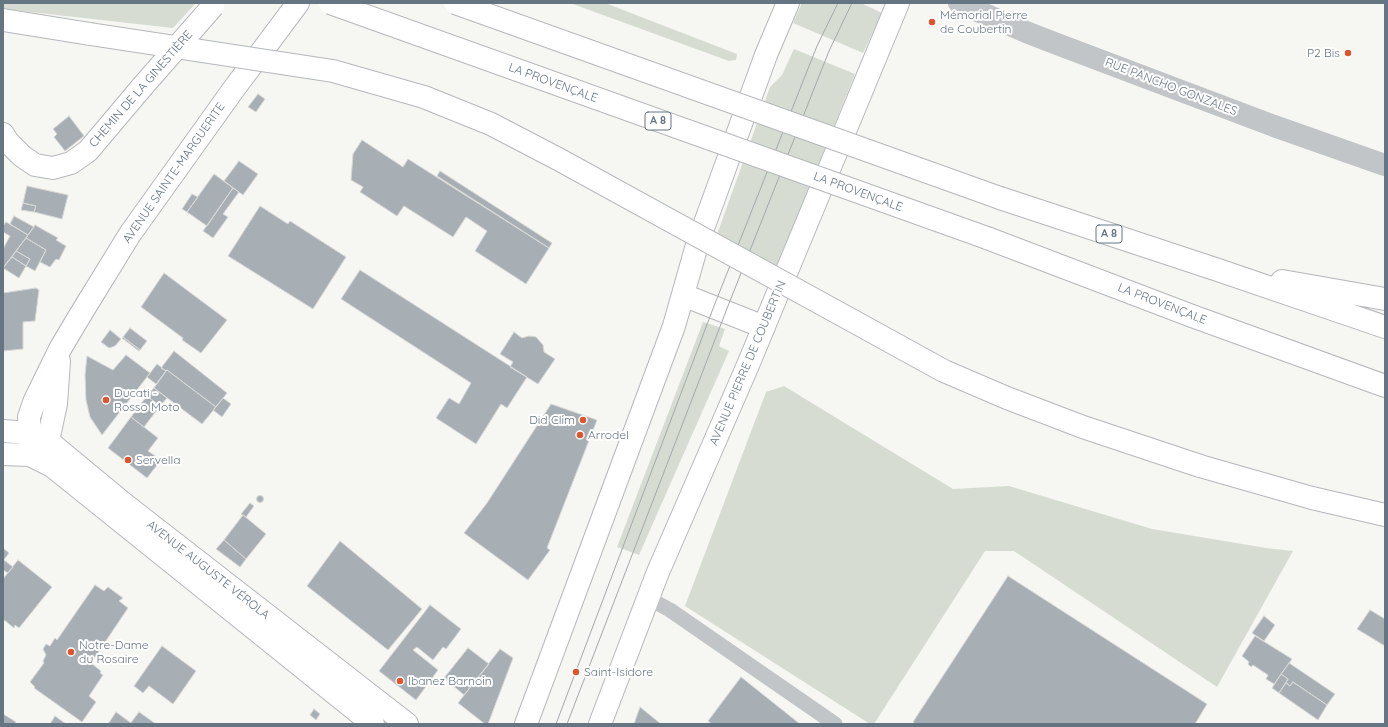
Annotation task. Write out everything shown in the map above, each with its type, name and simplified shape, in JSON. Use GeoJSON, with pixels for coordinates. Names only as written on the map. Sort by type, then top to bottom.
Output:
{"type":"FeatureCollection","features":[{"type":"Feature","properties":{"kind":"main road","name":"AVENUE SAINTE-MARGUERITE"},"geometry":{"type":"LineString","coordinates":[[36,447],[56,404],[60,350],[130,234],[233,90],[298,3]]}},
{"type":"Feature","properties":{"kind":"main road","name":"LA PROVENÇALE"},"geometry":{"type":"LineString","coordinates":[[330,3],[986,238],[1380,385]]}},
{"type":"Feature","properties":{"kind":"main road","name":"A 8"},"geometry":{"type":"LineString","coordinates":[[455,3],[1000,198],[1385,327]]}},
{"type":"Feature","properties":{"kind":"main road"},"geometry":{"type":"LineString","coordinates":[[526,724],[672,333],[703,230],[766,55],[788,3]]}},
{"type":"Feature","properties":{"kind":"main road","name":"AVENUE PIERRE DE COUBERTIN"},"geometry":{"type":"LineString","coordinates":[[600,724],[658,572],[764,327],[898,3]]}},
{"type":"Feature","properties":{"kind":"main road","name":"CHEMIN DE LA GINESTIÈRE"},"geometry":{"type":"LineString","coordinates":[[3,134],[8,142],[22,156],[35,165],[52,168],[71,163],[88,152],[214,4]]}},
{"type":"Feature","properties":{"kind":"main road"},"geometry":{"type":"LineString","coordinates":[[3,20],[333,71],[424,97],[491,124],[560,160],[944,371],[1007,398],[1083,427],[1200,466],[1312,498],[1385,515]]}},
{"type":"Feature","properties":{"kind":"main road"},"geometry":{"type":"LineString","coordinates":[[1218,270],[1385,299]]}},
{"type":"Feature","properties":{"kind":"main road"},"geometry":{"type":"LineString","coordinates":[[683,295],[764,327]]}},
{"type":"Feature","properties":{"kind":"main road","name":"AVENUE AUGUSTE VÉROLA"},"geometry":{"type":"LineString","coordinates":[[3,431],[36,447],[124,504],[407,724]]}},
{"type":"Feature","properties":{"kind":"main road","name":"AVENUE AUGUSTE VÉROLA"},"geometry":{"type":"LineString","coordinates":[[3,454],[36,447]]}},
{"type":"Feature","properties":{"kind":"main road","name":"AVENUE AUGUSTE VÉROLA"},"geometry":{"type":"LineString","coordinates":[[36,447],[52,466],[373,724]]}},
{"type":"Feature","properties":{"kind":"street","name":"RUE PANCHO GONZALES"},"geometry":{"type":"LineString","coordinates":[[959,3],[1057,44],[1274,126],[1385,165]]}},
{"type":"Feature","properties":{"kind":"lane"},"geometry":{"type":"LineString","coordinates":[[648,598],[670,610],[835,724]]}},
{"type":"Feature","properties":{"kind":"shaded area"},"geometry":{"type":"Polygon","coordinates":[[[3,3],[196,3],[173,28],[3,9],[3,3]]]}},
{"type":"Feature","properties":{"kind":"shaded area"},"geometry":{"type":"Polygon","coordinates":[[[570,3],[605,3],[737,54],[736,60],[729,61],[570,3]]]}},
{"type":"Feature","properties":{"kind":"shaded area"},"geometry":{"type":"Polygon","coordinates":[[[802,3],[861,3],[882,13],[863,53],[793,23],[802,3]]]}},
{"type":"Feature","properties":{"kind":"shaded area"},"geometry":{"type":"Polygon","coordinates":[[[794,49],[855,74],[776,269],[715,240],[770,87],[782,75],[794,49]]]}},
{"type":"Feature","properties":{"kind":"shaded area"},"geometry":{"type":"Polygon","coordinates":[[[703,322],[725,329],[719,346],[729,351],[639,555],[617,547],[703,322]]]}},
{"type":"Feature","properties":{"kind":"shaded area"},"geometry":{"type":"Polygon","coordinates":[[[784,386],[953,489],[1009,486],[1152,529],[1293,551],[1217,687],[1014,551],[985,551],[874,724],[870,724],[685,606],[766,392],[784,386]]]}},
{"type":"Feature","properties":{"kind":"building"},"geometry":{"type":"Polygon","coordinates":[[[258,94],[265,99],[256,112],[248,107],[258,94]]]}},
{"type":"Feature","properties":{"kind":"building"},"geometry":{"type":"Polygon","coordinates":[[[69,116],[84,136],[65,151],[54,137],[57,134],[53,129],[69,116]]]}},
{"type":"Feature","properties":{"kind":"building"},"geometry":{"type":"Polygon","coordinates":[[[362,140],[403,167],[408,159],[549,248],[526,284],[475,251],[487,231],[466,217],[453,237],[404,206],[397,216],[360,192],[363,187],[351,180],[353,154],[362,140]]]}},
{"type":"Feature","properties":{"kind":"building"},"geometry":{"type":"Polygon","coordinates":[[[239,161],[258,174],[243,195],[224,181],[239,161]]]}},
{"type":"Feature","properties":{"kind":"building"},"geometry":{"type":"Polygon","coordinates":[[[440,171],[552,243],[549,248],[437,176],[440,171]]]}},
{"type":"Feature","properties":{"kind":"building"},"geometry":{"type":"Polygon","coordinates":[[[214,174],[233,188],[207,226],[187,212],[214,174]]]}},
{"type":"Feature","properties":{"kind":"building"},"geometry":{"type":"Polygon","coordinates":[[[27,186],[68,195],[62,219],[34,212],[36,206],[23,203],[27,186]]]}},
{"type":"Feature","properties":{"kind":"building"},"geometry":{"type":"Polygon","coordinates":[[[233,188],[239,192],[223,214],[228,217],[213,238],[203,231],[233,188]]]}},
{"type":"Feature","properties":{"kind":"building"},"geometry":{"type":"Polygon","coordinates":[[[192,194],[198,197],[187,212],[182,209],[192,194]]]}},
{"type":"Feature","properties":{"kind":"building"},"geometry":{"type":"Polygon","coordinates":[[[23,203],[36,206],[34,212],[21,210],[23,203]]]}},
{"type":"Feature","properties":{"kind":"building"},"geometry":{"type":"Polygon","coordinates":[[[260,206],[288,224],[290,221],[346,257],[313,309],[228,256],[260,206]]]}},
{"type":"Feature","properties":{"kind":"building"},"geometry":{"type":"Polygon","coordinates":[[[14,216],[34,227],[28,235],[10,224],[14,216]]]}},
{"type":"Feature","properties":{"kind":"building"},"geometry":{"type":"Polygon","coordinates":[[[6,222],[28,235],[3,268],[3,249],[10,236],[3,232],[3,226],[6,222]]]}},
{"type":"Feature","properties":{"kind":"building"},"geometry":{"type":"Polygon","coordinates":[[[35,225],[58,238],[56,240],[66,246],[59,260],[56,259],[50,267],[40,262],[46,250],[26,238],[35,225]]]}},
{"type":"Feature","properties":{"kind":"building"},"geometry":{"type":"Polygon","coordinates":[[[26,238],[46,250],[35,271],[26,266],[30,259],[16,251],[26,238]]]}},
{"type":"Feature","properties":{"kind":"building"},"geometry":{"type":"Polygon","coordinates":[[[16,251],[30,259],[26,266],[12,257],[16,251]]]}},
{"type":"Feature","properties":{"kind":"building"},"geometry":{"type":"Polygon","coordinates":[[[12,257],[26,266],[19,278],[3,268],[12,257]]]}},
{"type":"Feature","properties":{"kind":"building"},"geometry":{"type":"Polygon","coordinates":[[[360,270],[527,377],[507,408],[501,404],[476,444],[436,418],[449,398],[459,404],[471,383],[341,299],[360,270]]]}},
{"type":"Feature","properties":{"kind":"building"},"geometry":{"type":"Polygon","coordinates":[[[164,273],[227,320],[201,353],[182,340],[183,338],[141,307],[164,273]]]}},
{"type":"Feature","properties":{"kind":"building"},"geometry":{"type":"Polygon","coordinates":[[[36,288],[39,290],[35,321],[23,322],[23,349],[3,351],[3,293],[36,288]]]}},
{"type":"Feature","properties":{"kind":"building"},"geometry":{"type":"Polygon","coordinates":[[[130,328],[147,341],[140,350],[123,337],[130,328]]]}},
{"type":"Feature","properties":{"kind":"building"},"geometry":{"type":"Polygon","coordinates":[[[110,330],[121,339],[115,346],[109,348],[101,342],[110,330]]]}},
{"type":"Feature","properties":{"kind":"building"},"geometry":{"type":"Polygon","coordinates":[[[514,332],[522,338],[529,336],[536,337],[543,345],[544,352],[555,359],[538,384],[510,367],[513,362],[500,354],[514,332]]]}},
{"type":"Feature","properties":{"kind":"building"},"geometry":{"type":"Polygon","coordinates":[[[123,337],[140,350],[139,351],[122,338],[123,337]]]}},
{"type":"Feature","properties":{"kind":"building"},"geometry":{"type":"Polygon","coordinates":[[[174,351],[227,393],[216,407],[167,370],[166,371],[161,368],[174,351]]]}},
{"type":"Feature","properties":{"kind":"building"},"geometry":{"type":"Polygon","coordinates":[[[126,355],[150,373],[102,435],[90,417],[86,400],[85,375],[87,356],[113,370],[126,355]]]}},
{"type":"Feature","properties":{"kind":"building"},"geometry":{"type":"Polygon","coordinates":[[[157,364],[166,371],[156,384],[147,377],[157,364]]]}},
{"type":"Feature","properties":{"kind":"building"},"geometry":{"type":"Polygon","coordinates":[[[167,370],[216,407],[202,424],[154,388],[167,370]]]}},
{"type":"Feature","properties":{"kind":"building"},"geometry":{"type":"Polygon","coordinates":[[[154,388],[167,398],[160,406],[147,396],[154,388]]]}},
{"type":"Feature","properties":{"kind":"building"},"geometry":{"type":"Polygon","coordinates":[[[147,396],[160,406],[144,427],[131,417],[147,396]]]}},
{"type":"Feature","properties":{"kind":"building"},"geometry":{"type":"Polygon","coordinates":[[[223,398],[231,404],[222,417],[213,410],[223,398]]]}},
{"type":"Feature","properties":{"kind":"building"},"geometry":{"type":"Polygon","coordinates":[[[551,404],[597,420],[547,548],[550,550],[528,580],[464,533],[487,503],[551,404]]]}},
{"type":"Feature","properties":{"kind":"building"},"geometry":{"type":"Polygon","coordinates":[[[131,417],[158,438],[148,451],[161,460],[147,478],[108,448],[131,417]]]}},
{"type":"Feature","properties":{"kind":"building"},"geometry":{"type":"Polygon","coordinates":[[[260,495],[263,496],[263,502],[260,503],[257,502],[256,499],[257,496],[260,495]]]}},
{"type":"Feature","properties":{"kind":"building"},"geometry":{"type":"Polygon","coordinates":[[[250,503],[254,506],[246,517],[241,514],[250,503]]]}},
{"type":"Feature","properties":{"kind":"building"},"geometry":{"type":"Polygon","coordinates":[[[243,515],[266,534],[246,559],[224,540],[243,515]]]}},
{"type":"Feature","properties":{"kind":"building"},"geometry":{"type":"Polygon","coordinates":[[[224,540],[246,559],[240,567],[216,549],[224,540]]]}},
{"type":"Feature","properties":{"kind":"building"},"geometry":{"type":"Polygon","coordinates":[[[340,541],[422,609],[388,650],[307,586],[340,541]]]}},
{"type":"Feature","properties":{"kind":"building"},"geometry":{"type":"Polygon","coordinates":[[[3,548],[9,553],[3,561],[3,548]]]}},
{"type":"Feature","properties":{"kind":"building"},"geometry":{"type":"Polygon","coordinates":[[[4,560],[13,567],[8,573],[3,570],[4,560]]]}},
{"type":"Feature","properties":{"kind":"building"},"geometry":{"type":"Polygon","coordinates":[[[18,560],[52,587],[19,628],[15,625],[14,628],[3,619],[3,579],[18,560]]]}},
{"type":"Feature","properties":{"kind":"building"},"geometry":{"type":"Polygon","coordinates":[[[1008,576],[1207,704],[1195,724],[916,724],[913,722],[1008,576]]]}},
{"type":"Feature","properties":{"kind":"building","name":"Notre-Dame du Rosaire"},"geometry":{"type":"Polygon","coordinates":[[[95,585],[104,591],[108,587],[123,598],[119,601],[128,608],[91,663],[101,671],[100,673],[103,675],[89,696],[96,702],[82,722],[34,688],[35,687],[30,682],[44,663],[43,661],[46,655],[43,649],[46,644],[50,646],[55,638],[57,640],[95,585]]]}},
{"type":"Feature","properties":{"kind":"building"},"geometry":{"type":"Polygon","coordinates":[[[430,605],[461,629],[446,649],[443,647],[433,660],[417,647],[413,650],[438,670],[416,700],[379,671],[430,605]]]}},
{"type":"Feature","properties":{"kind":"building"},"geometry":{"type":"Polygon","coordinates":[[[1370,610],[1385,619],[1385,646],[1357,629],[1370,610]]]}},
{"type":"Feature","properties":{"kind":"building"},"geometry":{"type":"Polygon","coordinates":[[[1264,616],[1275,625],[1264,641],[1252,633],[1264,616]]]}},
{"type":"Feature","properties":{"kind":"building"},"geometry":{"type":"Polygon","coordinates":[[[1255,636],[1292,659],[1274,684],[1266,679],[1268,675],[1253,665],[1251,667],[1248,664],[1249,662],[1242,656],[1255,636]]]}},
{"type":"Feature","properties":{"kind":"building"},"geometry":{"type":"Polygon","coordinates":[[[162,646],[196,671],[173,704],[149,686],[143,693],[134,686],[162,646]]]}},
{"type":"Feature","properties":{"kind":"building"},"geometry":{"type":"Polygon","coordinates":[[[468,648],[489,664],[464,695],[444,678],[468,648]]]}},
{"type":"Feature","properties":{"kind":"building"},"geometry":{"type":"Polygon","coordinates":[[[500,649],[513,658],[488,724],[485,724],[458,703],[500,649]]]}},
{"type":"Feature","properties":{"kind":"building"},"geometry":{"type":"Polygon","coordinates":[[[1289,663],[1335,694],[1327,705],[1293,682],[1290,686],[1286,683],[1288,679],[1281,674],[1289,663]]]}},
{"type":"Feature","properties":{"kind":"building"},"geometry":{"type":"Polygon","coordinates":[[[1281,674],[1288,679],[1279,693],[1272,688],[1281,674]]]}},
{"type":"Feature","properties":{"kind":"building"},"geometry":{"type":"Polygon","coordinates":[[[741,677],[800,724],[712,724],[708,721],[741,677]]]}},
{"type":"Feature","properties":{"kind":"building"},"geometry":{"type":"Polygon","coordinates":[[[1293,682],[1327,705],[1318,720],[1279,693],[1286,683],[1290,686],[1293,682]]]}},
{"type":"Feature","properties":{"kind":"building"},"geometry":{"type":"Polygon","coordinates":[[[640,707],[661,724],[634,724],[640,707]]]}},
{"type":"Feature","properties":{"kind":"building"},"geometry":{"type":"Polygon","coordinates":[[[314,709],[320,714],[316,720],[310,715],[314,709]]]}},
{"type":"Feature","properties":{"kind":"building"},"geometry":{"type":"Polygon","coordinates":[[[116,712],[131,723],[108,724],[116,712]]]}},
{"type":"Feature","properties":{"kind":"building"},"geometry":{"type":"Polygon","coordinates":[[[139,712],[156,724],[130,724],[139,712]]]}},
{"type":"Feature","properties":{"kind":"building"},"geometry":{"type":"Polygon","coordinates":[[[3,714],[16,722],[15,724],[3,724],[3,714]]]}},
{"type":"Feature","properties":{"kind":"building"},"geometry":{"type":"Polygon","coordinates":[[[55,716],[66,724],[50,724],[55,716]]]}},
{"type":"Feature","properties":{"kind":"tram line"},"geometry":{"type":"LineString","coordinates":[[556,724],[714,306],[817,46],[838,3]]}},
{"type":"Feature","properties":{"kind":"tram line"},"geometry":{"type":"LineString","coordinates":[[567,724],[726,311],[829,51],[852,3]]}},
{"type":"Feature","properties":{"kind":"place","name":"Mémorial Pierre de Coubertin"},"geometry":{"type":"Point","coordinates":[932,22]}},
{"type":"Feature","properties":{"kind":"place","name":"P2 Bis"},"geometry":{"type":"Point","coordinates":[1348,53]}},
{"type":"Feature","properties":{"kind":"place","name":"Ducati - Rosso Moto"},"geometry":{"type":"Point","coordinates":[106,400]}},
{"type":"Feature","properties":{"kind":"place","name":"Did Clim"},"geometry":{"type":"Point","coordinates":[583,420]}},
{"type":"Feature","properties":{"kind":"place","name":"Arrodel"},"geometry":{"type":"Point","coordinates":[580,435]}},
{"type":"Feature","properties":{"kind":"place","name":"Servella"},"geometry":{"type":"Point","coordinates":[128,460]}},
{"type":"Feature","properties":{"kind":"place","name":"Notre-Dame du Rosaire"},"geometry":{"type":"Point","coordinates":[71,652]}},
{"type":"Feature","properties":{"kind":"place","name":"Saint-Isidore"},"geometry":{"type":"Point","coordinates":[576,672]}},
{"type":"Feature","properties":{"kind":"place","name":"Ibanez Barnoin"},"geometry":{"type":"Point","coordinates":[400,681]}}]}
